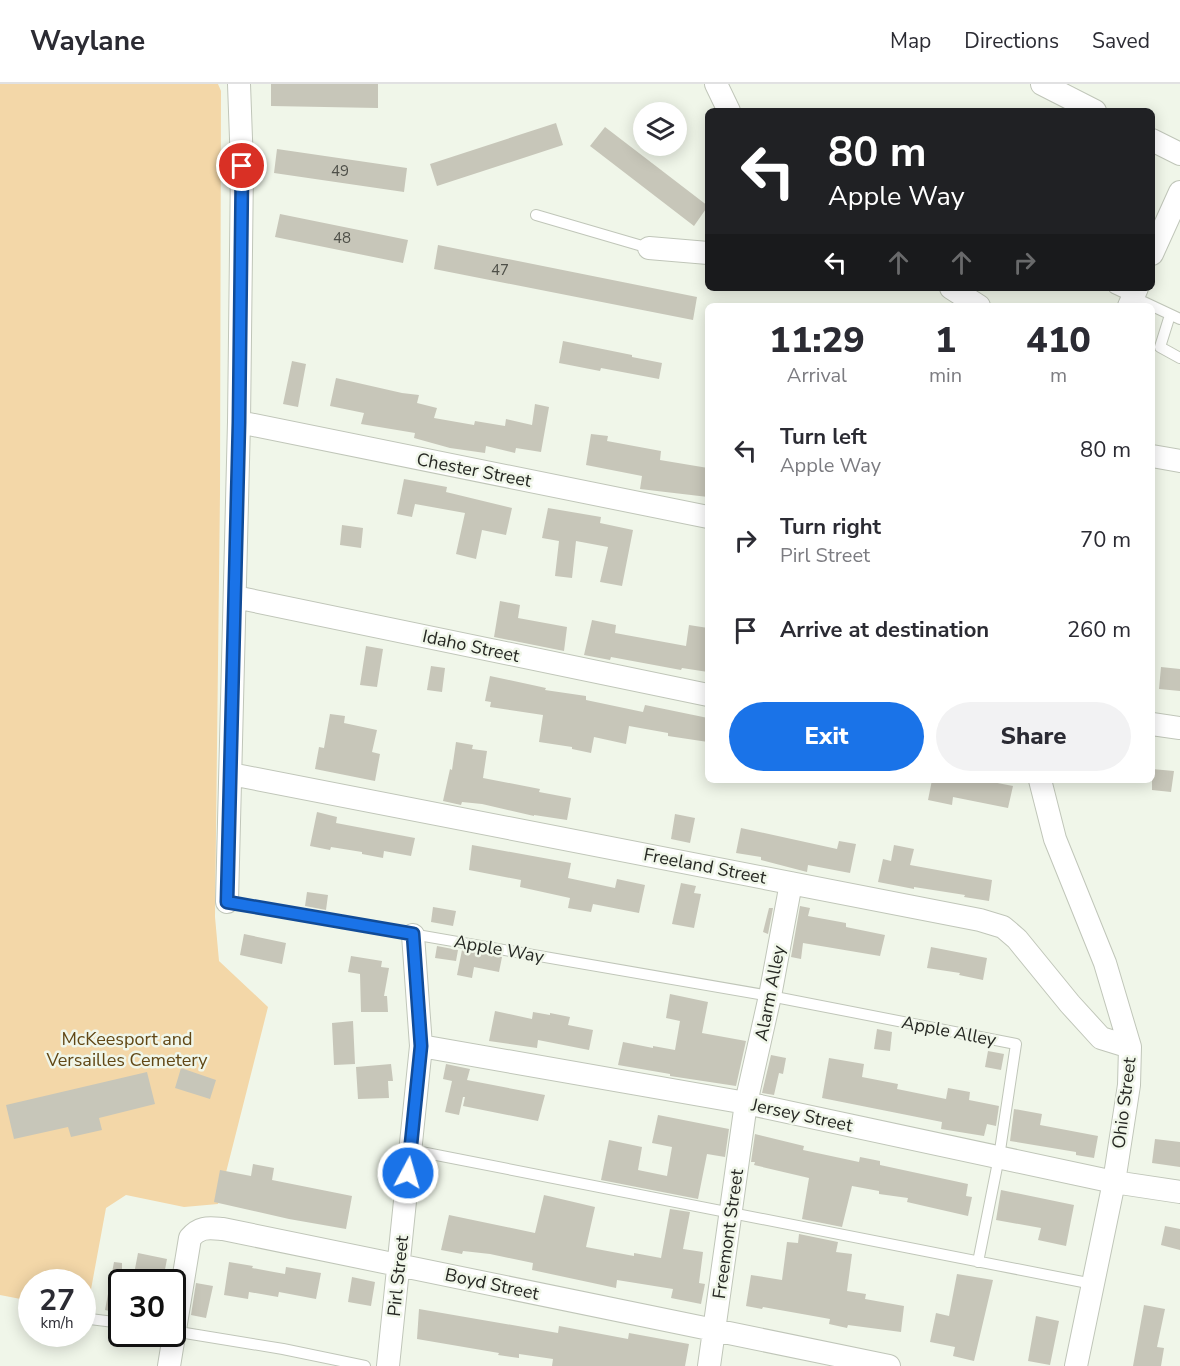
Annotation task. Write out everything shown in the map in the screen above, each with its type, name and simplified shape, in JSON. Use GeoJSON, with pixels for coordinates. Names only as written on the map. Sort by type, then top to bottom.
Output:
{"type":"FeatureCollection","features":[{"type":"Feature","properties":{"kind":"street"},"geometry":{"type":"LineString","coordinates":[[227,902],[239,422],[242,166],[239,84]]}},
{"type":"Feature","properties":{"kind":"street"},"geometry":{"type":"LineString","coordinates":[[716,84],[728,108]]}},
{"type":"Feature","properties":{"kind":"street"},"geometry":{"type":"LineString","coordinates":[[1042,84],[1089,108]]}},
{"type":"Feature","properties":{"kind":"street"},"geometry":{"type":"LineString","coordinates":[[1155,141],[1178,147]]}},
{"type":"Feature","properties":{"kind":"street"},"geometry":{"type":"LineString","coordinates":[[1155,247],[1180,192]]}},
{"type":"Feature","properties":{"kind":"street"},"geometry":{"type":"LineString","coordinates":[[649,248],[705,253]]}},
{"type":"Feature","properties":{"kind":"street"},"geometry":{"type":"LineString","coordinates":[[956,291],[974,303]]}},
{"type":"Feature","properties":{"kind":"street","name":"Chester Street"},"geometry":{"type":"LineString","coordinates":[[239,422],[705,516]]}},
{"type":"Feature","properties":{"kind":"street"},"geometry":{"type":"LineString","coordinates":[[1155,457],[1180,461]]}},
{"type":"Feature","properties":{"kind":"street","name":"Idaho Street"},"geometry":{"type":"LineString","coordinates":[[235,597],[705,694]]}},
{"type":"Feature","properties":{"kind":"street"},"geometry":{"type":"LineString","coordinates":[[1155,724],[1180,728]]}},
{"type":"Feature","properties":{"kind":"street","name":"Freeland Street"},"geometry":{"type":"LineString","coordinates":[[231,774],[980,920],[1002,927],[1017,939],[1101,1038],[1130,1047]]}},
{"type":"Feature","properties":{"kind":"street","name":"Ohio Street"},"geometry":{"type":"LineString","coordinates":[[1041,783],[1055,839],[1105,963],[1130,1047],[1129,1085],[1114,1182],[1076,1366]]}},
{"type":"Feature","properties":{"kind":"street","name":"Alarm Alley"},"geometry":{"type":"LineString","coordinates":[[746,1103],[770,996],[791,883]]}},
{"type":"Feature","properties":{"kind":"street","name":"Pirl Street"},"geometry":{"type":"LineString","coordinates":[[388,1366],[421,1046],[413,934]]}},
{"type":"Feature","properties":{"kind":"street","name":"Jersey Street"},"geometry":{"type":"LineString","coordinates":[[421,1046],[746,1103],[1114,1182],[1180,1192]]}},
{"type":"Feature","properties":{"kind":"street","name":"Freemont Street"},"geometry":{"type":"LineString","coordinates":[[709,1366],[746,1103]]}},
{"type":"Feature","properties":{"kind":"street","name":"Boyd Street"},"geometry":{"type":"LineString","coordinates":[[185,1269],[190,1238],[195,1231],[204,1227],[223,1229],[889,1366]]}},
{"type":"Feature","properties":{"kind":"street","name":"Boyd Street"},"geometry":{"type":"LineString","coordinates":[[169,1366],[172,1347]]}},
{"type":"Feature","properties":{"kind":"lane"},"geometry":{"type":"LineString","coordinates":[[536,215],[649,248]]}},
{"type":"Feature","properties":{"kind":"lane"},"geometry":{"type":"LineString","coordinates":[[1128,295],[1145,303]]}},
{"type":"Feature","properties":{"kind":"lane"},"geometry":{"type":"LineString","coordinates":[[1155,308],[1175,317],[1160,348],[1180,358]]}},
{"type":"Feature","properties":{"kind":"lane","name":"Apple Way"},"geometry":{"type":"LineString","coordinates":[[227,902],[770,996]]}},
{"type":"Feature","properties":{"kind":"lane","name":"Apple Alley"},"geometry":{"type":"LineString","coordinates":[[770,996],[1017,1044],[999,1157],[978,1262]]}},
{"type":"Feature","properties":{"kind":"lane"},"geometry":{"type":"LineString","coordinates":[[411,1150],[1093,1284]]}},
{"type":"Feature","properties":{"kind":"lane"},"geometry":{"type":"LineString","coordinates":[[186,1333],[283,1349],[365,1366]]}},
{"type":"Feature","properties":{"kind":"green space","name":"McKeesport and Versailles Cemetery"},"geometry":{"type":"Polygon","coordinates":[[[0,84],[218,84],[221,91],[220,494],[215,917],[219,961],[268,1007],[218,1204],[184,1207],[126,1195],[106,1208],[95,1269],[18,1269],[18,1298],[0,1295],[0,84]]]}},
{"type":"Feature","properties":{"kind":"building"},"geometry":{"type":"Polygon","coordinates":[[[271,84],[378,84],[378,108],[271,106],[271,84]]]}},
{"type":"Feature","properties":{"kind":"building"},"geometry":{"type":"Polygon","coordinates":[[[556,123],[563,145],[437,186],[430,164],[556,123]]]}},
{"type":"Feature","properties":{"kind":"building"},"geometry":{"type":"Polygon","coordinates":[[[605,127],[633,148],[633,156],[643,156],[705,204],[705,210],[694,226],[590,146],[605,127]]]}},
{"type":"Feature","properties":{"kind":"building"},"geometry":{"type":"Polygon","coordinates":[[[277,149],[407,168],[404,192],[274,173],[277,149]]]}},
{"type":"Feature","properties":{"kind":"building"},"geometry":{"type":"Polygon","coordinates":[[[280,214],[408,240],[403,263],[275,237],[280,214]]]}},
{"type":"Feature","properties":{"kind":"building"},"geometry":{"type":"Polygon","coordinates":[[[438,245],[697,297],[693,320],[434,269],[438,245]]]}},
{"type":"Feature","properties":{"kind":"building"},"geometry":{"type":"Polygon","coordinates":[[[563,341],[662,363],[659,379],[559,363],[563,341]]]}},
{"type":"Feature","properties":{"kind":"building"},"geometry":{"type":"Polygon","coordinates":[[[292,361],[306,364],[298,407],[283,404],[292,361]]]}},
{"type":"Feature","properties":{"kind":"building"},"geometry":{"type":"Polygon","coordinates":[[[336,378],[419,395],[417,403],[437,408],[434,418],[474,425],[475,421],[505,426],[506,419],[532,425],[535,404],[549,407],[541,452],[516,448],[515,453],[486,446],[485,453],[450,448],[414,438],[415,433],[361,424],[364,413],[330,406],[336,378]]]}},
{"type":"Feature","properties":{"kind":"building"},"geometry":{"type":"Polygon","coordinates":[[[591,434],[608,436],[607,441],[661,451],[660,460],[705,468],[705,497],[640,489],[642,476],[586,465],[591,434]]]}},
{"type":"Feature","properties":{"kind":"building"},"geometry":{"type":"Polygon","coordinates":[[[404,479],[447,487],[446,492],[512,508],[506,535],[482,530],[476,559],[456,554],[465,513],[415,504],[412,517],[397,514],[404,479]]]}},
{"type":"Feature","properties":{"kind":"building"},"geometry":{"type":"Polygon","coordinates":[[[548,508],[601,517],[600,523],[633,530],[622,586],[600,582],[608,547],[576,541],[572,578],[555,576],[559,541],[542,538],[548,508]]]}},
{"type":"Feature","properties":{"kind":"building"},"geometry":{"type":"Polygon","coordinates":[[[342,525],[363,528],[361,548],[340,545],[342,525]]]}},
{"type":"Feature","properties":{"kind":"building"},"geometry":{"type":"Polygon","coordinates":[[[500,601],[520,605],[518,618],[567,627],[564,651],[494,637],[500,601]]]}},
{"type":"Feature","properties":{"kind":"building"},"geometry":{"type":"Polygon","coordinates":[[[592,620],[616,625],[615,633],[686,646],[689,625],[705,628],[705,672],[584,655],[592,620]]]}},
{"type":"Feature","properties":{"kind":"building"},"geometry":{"type":"Polygon","coordinates":[[[366,646],[383,649],[377,687],[360,685],[366,646]]]}},
{"type":"Feature","properties":{"kind":"building"},"geometry":{"type":"Polygon","coordinates":[[[431,666],[445,668],[442,692],[427,690],[431,666]]]}},
{"type":"Feature","properties":{"kind":"building"},"geometry":{"type":"Polygon","coordinates":[[[1161,667],[1180,669],[1180,691],[1159,689],[1161,667]]]}},
{"type":"Feature","properties":{"kind":"building"},"geometry":{"type":"Polygon","coordinates":[[[490,676],[546,688],[545,690],[586,696],[586,700],[643,712],[645,705],[705,717],[705,742],[668,736],[668,733],[629,726],[626,744],[594,737],[591,753],[572,749],[572,747],[539,742],[543,715],[490,707],[491,702],[485,701],[490,676]]]}},
{"type":"Feature","properties":{"kind":"building"},"geometry":{"type":"Polygon","coordinates":[[[330,714],[345,716],[344,723],[377,730],[372,752],[380,754],[375,781],[315,769],[319,747],[324,748],[330,714]]]}},
{"type":"Feature","properties":{"kind":"building"},"geometry":{"type":"Polygon","coordinates":[[[456,742],[473,745],[472,749],[487,751],[483,778],[540,789],[539,792],[571,798],[567,820],[534,816],[482,804],[462,802],[461,805],[443,801],[450,769],[452,770],[456,742]]]}},
{"type":"Feature","properties":{"kind":"building"},"geometry":{"type":"Polygon","coordinates":[[[1155,769],[1174,771],[1171,792],[1152,790],[1152,783],[1155,783],[1155,769]]]}},
{"type":"Feature","properties":{"kind":"building"},"geometry":{"type":"Polygon","coordinates":[[[931,783],[998,783],[1013,786],[1008,808],[953,797],[952,805],[928,800],[931,783]]]}},
{"type":"Feature","properties":{"kind":"building"},"geometry":{"type":"Polygon","coordinates":[[[317,812],[337,817],[336,823],[415,838],[411,856],[384,851],[383,858],[362,854],[362,852],[310,846],[317,812]]]}},
{"type":"Feature","properties":{"kind":"building"},"geometry":{"type":"Polygon","coordinates":[[[675,814],[695,818],[690,843],[671,839],[675,814]]]}},
{"type":"Feature","properties":{"kind":"building"},"geometry":{"type":"Polygon","coordinates":[[[741,828],[837,849],[839,841],[856,844],[850,873],[808,865],[807,872],[761,860],[761,857],[736,853],[741,828]]]}},
{"type":"Feature","properties":{"kind":"building"},"geometry":{"type":"Polygon","coordinates":[[[472,845],[571,863],[568,878],[615,888],[617,879],[645,885],[639,913],[593,904],[591,912],[568,908],[570,898],[520,887],[521,880],[469,870],[472,845]]]}},
{"type":"Feature","properties":{"kind":"building"},"geometry":{"type":"Polygon","coordinates":[[[894,845],[914,849],[910,865],[992,880],[989,901],[964,897],[965,895],[878,882],[883,859],[891,861],[894,845]]]}},
{"type":"Feature","properties":{"kind":"building"},"geometry":{"type":"Polygon","coordinates":[[[681,883],[696,886],[694,893],[701,894],[694,928],[672,924],[681,883]]]}},
{"type":"Feature","properties":{"kind":"building"},"geometry":{"type":"Polygon","coordinates":[[[307,892],[328,895],[326,910],[305,906],[307,892]]]}},
{"type":"Feature","properties":{"kind":"building"},"geometry":{"type":"Polygon","coordinates":[[[800,906],[810,908],[808,916],[846,923],[846,927],[885,935],[880,956],[803,943],[801,959],[791,957],[800,906]]]}},
{"type":"Feature","properties":{"kind":"building"},"geometry":{"type":"Polygon","coordinates":[[[433,907],[456,911],[453,926],[431,922],[433,907]]]}},
{"type":"Feature","properties":{"kind":"building"},"geometry":{"type":"Polygon","coordinates":[[[769,908],[773,908],[768,934],[763,932],[769,908]]]}},
{"type":"Feature","properties":{"kind":"building"},"geometry":{"type":"Polygon","coordinates":[[[244,934],[286,943],[282,964],[240,955],[244,934]]]}},
{"type":"Feature","properties":{"kind":"building"},"geometry":{"type":"Polygon","coordinates":[[[437,946],[458,950],[456,961],[435,958],[437,946]]]}},
{"type":"Feature","properties":{"kind":"building"},"geometry":{"type":"Polygon","coordinates":[[[931,947],[987,958],[983,980],[959,975],[960,973],[927,968],[931,947]]]}},
{"type":"Feature","properties":{"kind":"building"},"geometry":{"type":"Polygon","coordinates":[[[462,950],[502,957],[499,972],[474,967],[472,978],[457,975],[462,950]]]}},
{"type":"Feature","properties":{"kind":"building"},"geometry":{"type":"Polygon","coordinates":[[[351,956],[382,961],[381,967],[389,968],[384,996],[387,996],[388,1012],[361,1012],[360,974],[348,972],[351,956]]]}},
{"type":"Feature","properties":{"kind":"building"},"geometry":{"type":"Polygon","coordinates":[[[670,994],[708,1002],[702,1033],[746,1041],[736,1086],[618,1065],[623,1042],[675,1050],[680,1021],[666,1018],[670,994]]]}},
{"type":"Feature","properties":{"kind":"building"},"geometry":{"type":"Polygon","coordinates":[[[495,1011],[532,1019],[533,1012],[570,1017],[568,1025],[593,1030],[589,1050],[538,1040],[537,1048],[489,1041],[495,1011]]]}},
{"type":"Feature","properties":{"kind":"building"},"geometry":{"type":"Polygon","coordinates":[[[353,1021],[355,1064],[334,1065],[332,1023],[353,1021]]]}},
{"type":"Feature","properties":{"kind":"building"},"geometry":{"type":"Polygon","coordinates":[[[877,1029],[892,1032],[890,1051],[874,1049],[877,1029]]]}},
{"type":"Feature","properties":{"kind":"building"},"geometry":{"type":"Polygon","coordinates":[[[988,1051],[1004,1054],[1001,1070],[985,1067],[988,1051]]]}},
{"type":"Feature","properties":{"kind":"building"},"geometry":{"type":"Polygon","coordinates":[[[771,1055],[786,1058],[783,1074],[779,1073],[774,1095],[762,1093],[771,1055]]]}},
{"type":"Feature","properties":{"kind":"building"},"geometry":{"type":"Polygon","coordinates":[[[829,1058],[864,1064],[862,1077],[898,1084],[897,1089],[946,1099],[948,1088],[970,1092],[969,1100],[999,1106],[996,1126],[987,1124],[984,1136],[941,1129],[942,1122],[822,1098],[829,1058]]]}},
{"type":"Feature","properties":{"kind":"building"},"geometry":{"type":"Polygon","coordinates":[[[391,1064],[393,1081],[388,1081],[389,1098],[358,1099],[356,1067],[391,1064]]]}},
{"type":"Feature","properties":{"kind":"building"},"geometry":{"type":"Polygon","coordinates":[[[446,1064],[470,1069],[467,1080],[545,1095],[538,1121],[463,1106],[465,1097],[463,1097],[459,1115],[445,1112],[452,1081],[443,1079],[446,1064]]]}},
{"type":"Feature","properties":{"kind":"building"},"geometry":{"type":"Polygon","coordinates":[[[181,1068],[216,1080],[210,1099],[175,1088],[181,1068]]]}},
{"type":"Feature","properties":{"kind":"building"},"geometry":{"type":"Polygon","coordinates":[[[147,1072],[155,1104],[99,1118],[102,1130],[71,1137],[68,1127],[14,1139],[6,1105],[147,1072]]]}},
{"type":"Feature","properties":{"kind":"building"},"geometry":{"type":"Polygon","coordinates":[[[1014,1109],[1042,1114],[1040,1125],[1098,1136],[1094,1158],[1076,1155],[1076,1152],[1010,1141],[1014,1109]]]}},
{"type":"Feature","properties":{"kind":"building"},"geometry":{"type":"Polygon","coordinates":[[[658,1115],[729,1129],[725,1157],[707,1154],[698,1199],[601,1180],[609,1140],[642,1147],[638,1170],[667,1176],[672,1147],[652,1143],[658,1115]]]}},
{"type":"Feature","properties":{"kind":"building"},"geometry":{"type":"Polygon","coordinates":[[[755,1134],[804,1146],[803,1150],[859,1162],[860,1157],[880,1161],[880,1165],[968,1184],[966,1196],[972,1197],[968,1216],[907,1202],[908,1198],[879,1194],[879,1191],[852,1186],[842,1227],[802,1219],[809,1178],[754,1165],[755,1162],[751,1162],[755,1134]]]}},
{"type":"Feature","properties":{"kind":"building"},"geometry":{"type":"Polygon","coordinates":[[[1155,1139],[1180,1142],[1180,1167],[1152,1163],[1155,1139]]]}},
{"type":"Feature","properties":{"kind":"building"},"geometry":{"type":"Polygon","coordinates":[[[253,1164],[274,1168],[272,1180],[352,1196],[346,1229],[214,1202],[220,1170],[251,1176],[253,1164]]]}},
{"type":"Feature","properties":{"kind":"building"},"geometry":{"type":"Polygon","coordinates":[[[1001,1190],[1074,1205],[1066,1246],[1038,1240],[1041,1228],[996,1220],[1001,1190]]]}},
{"type":"Feature","properties":{"kind":"building"},"geometry":{"type":"Polygon","coordinates":[[[544,1195],[595,1207],[586,1247],[634,1256],[634,1253],[661,1258],[670,1209],[690,1212],[683,1249],[703,1252],[699,1283],[705,1284],[701,1304],[671,1298],[673,1289],[617,1280],[616,1288],[532,1270],[533,1263],[490,1254],[463,1251],[462,1254],[441,1250],[449,1215],[535,1233],[544,1195]]]}},
{"type":"Feature","properties":{"kind":"building"},"geometry":{"type":"Polygon","coordinates":[[[1165,1226],[1180,1229],[1180,1250],[1161,1245],[1165,1226]]]}},
{"type":"Feature","properties":{"kind":"building"},"geometry":{"type":"Polygon","coordinates":[[[799,1234],[838,1242],[836,1252],[852,1254],[847,1291],[866,1294],[865,1299],[904,1306],[901,1332],[848,1325],[847,1328],[829,1324],[830,1319],[746,1306],[751,1275],[782,1280],[787,1242],[798,1243],[799,1234]]]}},
{"type":"Feature","properties":{"kind":"building"},"geometry":{"type":"Polygon","coordinates":[[[138,1253],[167,1259],[165,1269],[135,1269],[138,1253]]]}},
{"type":"Feature","properties":{"kind":"building"},"geometry":{"type":"Polygon","coordinates":[[[114,1262],[122,1263],[122,1269],[113,1269],[114,1262]]]}},
{"type":"Feature","properties":{"kind":"building"},"geometry":{"type":"Polygon","coordinates":[[[229,1262],[285,1274],[286,1267],[321,1273],[316,1299],[279,1292],[278,1297],[249,1292],[248,1299],[224,1295],[229,1262]]]}},
{"type":"Feature","properties":{"kind":"building"},"geometry":{"type":"Polygon","coordinates":[[[957,1274],[993,1280],[974,1361],[953,1356],[955,1347],[930,1342],[936,1313],[949,1316],[957,1274]]]}},
{"type":"Feature","properties":{"kind":"building"},"geometry":{"type":"Polygon","coordinates":[[[352,1277],[375,1282],[371,1306],[348,1302],[352,1277]]]}},
{"type":"Feature","properties":{"kind":"building"},"geometry":{"type":"Polygon","coordinates":[[[196,1283],[213,1286],[206,1318],[191,1315],[196,1283]]]}},
{"type":"Feature","properties":{"kind":"building"},"geometry":{"type":"Polygon","coordinates":[[[108,1294],[108,1311],[105,1310],[108,1294]]]}},
{"type":"Feature","properties":{"kind":"building"},"geometry":{"type":"Polygon","coordinates":[[[1144,1305],[1165,1309],[1157,1347],[1164,1348],[1161,1366],[1133,1366],[1144,1305]]]}},
{"type":"Feature","properties":{"kind":"building"},"geometry":{"type":"Polygon","coordinates":[[[419,1309],[558,1333],[559,1326],[628,1339],[629,1333],[689,1344],[685,1366],[552,1366],[553,1359],[519,1354],[519,1358],[498,1355],[499,1353],[417,1339],[419,1309]]]}},
{"type":"Feature","properties":{"kind":"building"},"geometry":{"type":"Polygon","coordinates":[[[1036,1316],[1059,1321],[1050,1365],[1028,1361],[1036,1316]]]}},
{"type":"Feature","properties":{"kind":"route"},"geometry":{"type":"LineString","coordinates":[[242,166],[239,422],[227,902],[413,934],[421,1046],[408,1173]]}}]}
